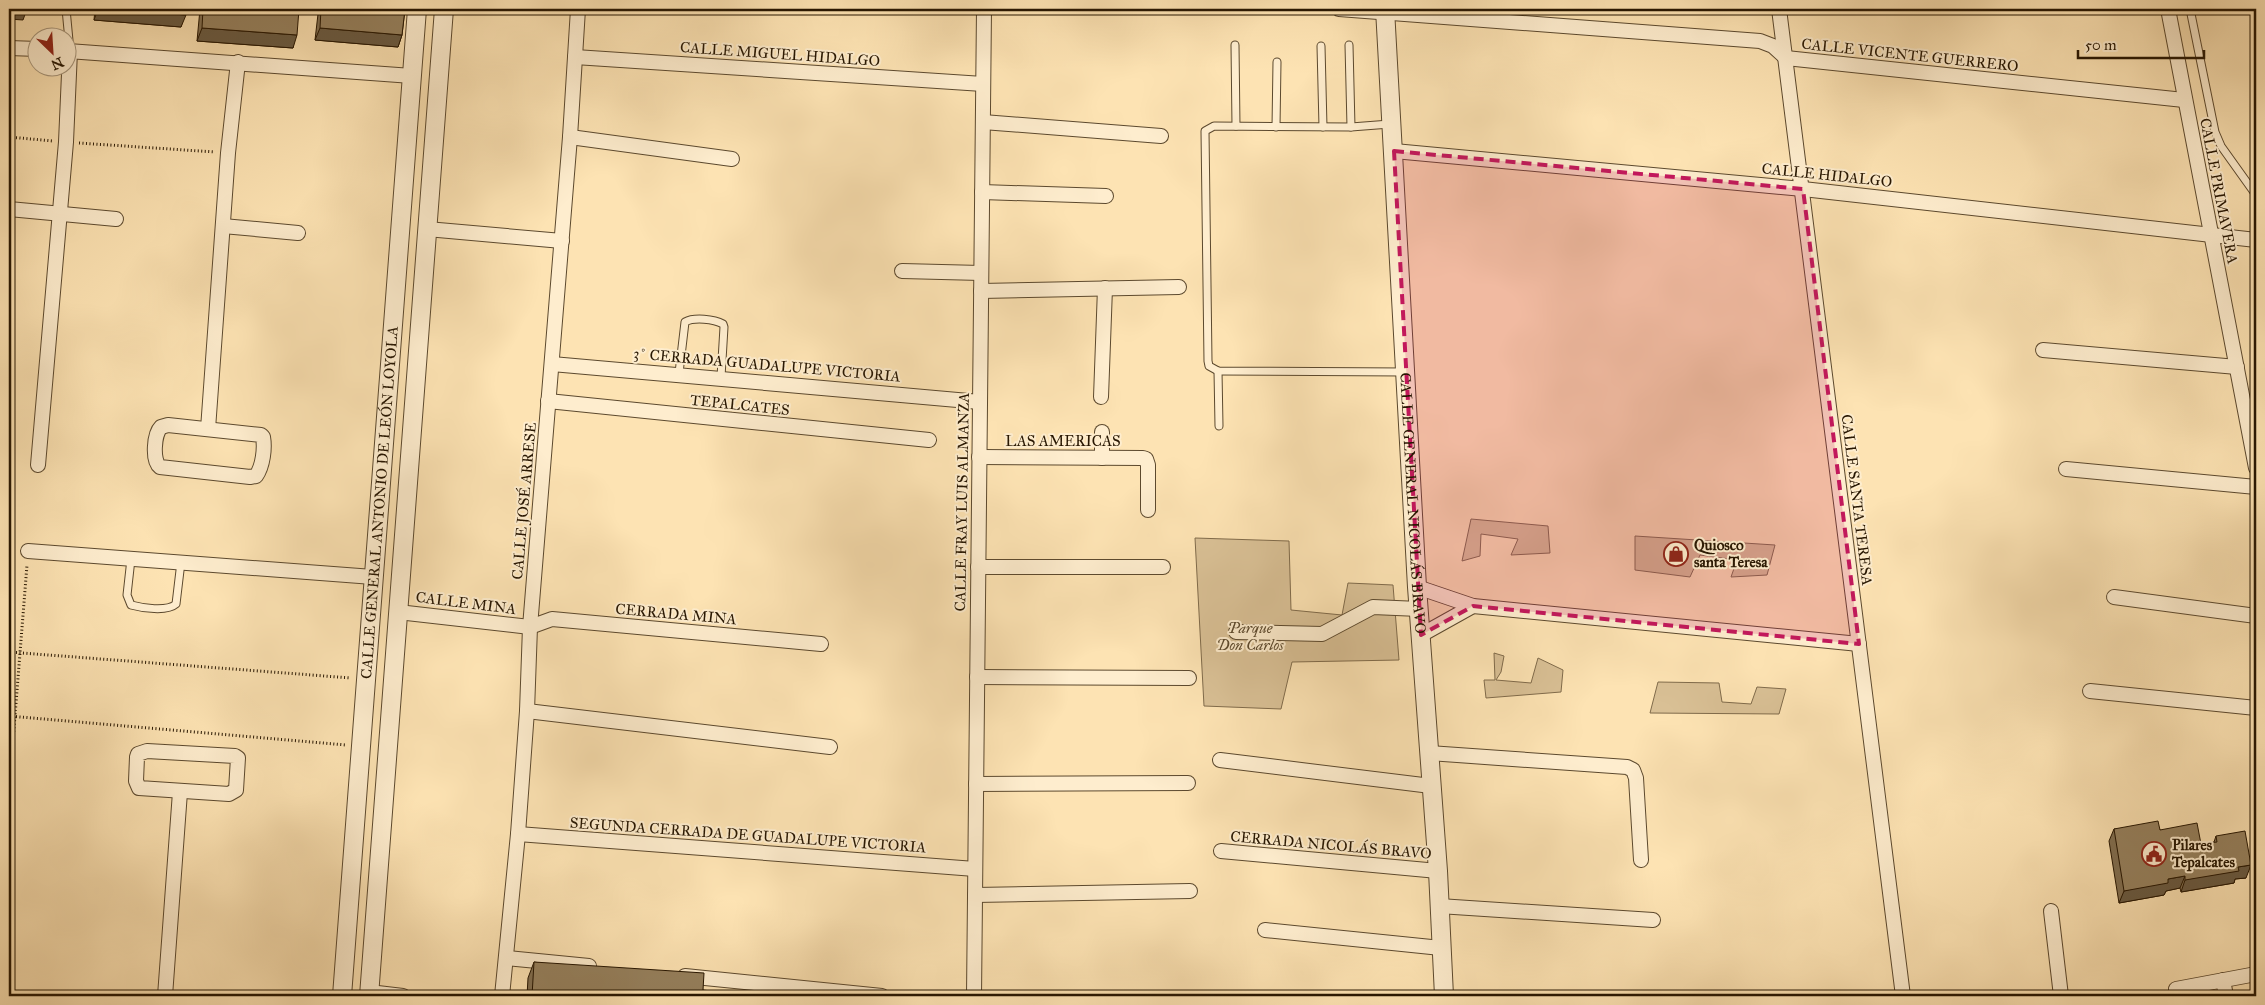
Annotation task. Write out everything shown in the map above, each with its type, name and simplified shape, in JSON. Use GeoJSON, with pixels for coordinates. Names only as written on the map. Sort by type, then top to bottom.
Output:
{"type":"FeatureCollection","features":[{"type":"Feature","properties":{"kind":"street","name":"CALLE GENERAL ANTONIO DE LEÓN LOYOLA"},"geometry":{"type":"LineString","coordinates":[[342,996],[373,577],[406,175],[417,9]]}},
{"type":"Feature","properties":{"kind":"street","name":"CALLE GENERAL ANTONIO DE LEÓN LOYOLA"},"geometry":{"type":"LineString","coordinates":[[369,994],[444,9]]}},
{"type":"Feature","properties":{"kind":"street","name":"CALLE JOSÉ ARRESE"},"geometry":{"type":"LineString","coordinates":[[502,996],[518,834],[527,711],[530,627],[562,241],[578,9]]}},
{"type":"Feature","properties":{"kind":"street","name":"CALLE FRAY LUIS ALMANZA"},"geometry":{"type":"LineString","coordinates":[[974,996],[984,9]]}},
{"type":"Feature","properties":{"kind":"street","name":"CALLE VICENTE GUERRERO"},"geometry":{"type":"LineString","coordinates":[[1339,9],[1760,41],[1773,46],[1786,58],[2184,100]]}},
{"type":"Feature","properties":{"kind":"street","name":"CALLE SANTA TERESA"},"geometry":{"type":"LineString","coordinates":[[1779,9],[1903,996]]}},
{"type":"Feature","properties":{"kind":"street","name":"CALLE PRIMAVERA"},"geometry":{"type":"LineString","coordinates":[[2168,9],[2256,468]]}},
{"type":"Feature","properties":{"kind":"street","name":"CALLE GENERAL NICOLÁS BRAVO"},"geometry":{"type":"LineString","coordinates":[[1385,11],[1393,124],[1417,587],[1438,871],[1444,996]]}},
{"type":"Feature","properties":{"kind":"street"},"geometry":{"type":"LineString","coordinates":[[9,48],[28,49]]}},
{"type":"Feature","properties":{"kind":"street"},"geometry":{"type":"LineString","coordinates":[[78,52],[412,76]]}},
{"type":"Feature","properties":{"kind":"street","name":"CALLE MIGUEL HIDALGO"},"geometry":{"type":"LineString","coordinates":[[575,57],[983,84]]}},
{"type":"Feature","properties":{"kind":"street"},"geometry":{"type":"LineString","coordinates":[[208,429],[228,153],[238,62]]}},
{"type":"Feature","properties":{"kind":"street"},"geometry":{"type":"LineString","coordinates":[[38,465],[66,142],[68,78]]}},
{"type":"Feature","properties":{"kind":"street"},"geometry":{"type":"LineString","coordinates":[[982,122],[1161,136]]}},
{"type":"Feature","properties":{"kind":"street"},"geometry":{"type":"LineString","coordinates":[[570,137],[732,159]]}},
{"type":"Feature","properties":{"kind":"street","name":"CALLE HIDALGO"},"geometry":{"type":"LineString","coordinates":[[1394,151],[1803,188],[2256,240]]}},
{"type":"Feature","properties":{"kind":"street"},"geometry":{"type":"LineString","coordinates":[[982,192],[1106,196]]}},
{"type":"Feature","properties":{"kind":"street"},"geometry":{"type":"LineString","coordinates":[[9,209],[59,216],[116,219]]}},
{"type":"Feature","properties":{"kind":"street"},"geometry":{"type":"LineString","coordinates":[[223,226],[298,233]]}},
{"type":"Feature","properties":{"kind":"street"},"geometry":{"type":"LineString","coordinates":[[427,229],[562,241]]}},
{"type":"Feature","properties":{"kind":"street"},"geometry":{"type":"LineString","coordinates":[[902,270],[981,273]]}},
{"type":"Feature","properties":{"kind":"street"},"geometry":{"type":"LineString","coordinates":[[981,291],[1179,287]]}},
{"type":"Feature","properties":{"kind":"street"},"geometry":{"type":"LineString","coordinates":[[1101,397],[1104,288]]}},
{"type":"Feature","properties":{"kind":"street"},"geometry":{"type":"LineString","coordinates":[[2043,350],[2237,367]]}},
{"type":"Feature","properties":{"kind":"street","name":"3˚ CERRADA GUADALUPE VICTORIA"},"geometry":{"type":"LineString","coordinates":[[552,364],[678,373],[980,402]]}},
{"type":"Feature","properties":{"kind":"street","name":"TEPALCATES"},"geometry":{"type":"LineString","coordinates":[[548,401],[929,440]]}},
{"type":"Feature","properties":{"kind":"street"},"geometry":{"type":"LineString","coordinates":[[168,425],[208,429],[263,437],[260,470],[256,476],[250,477],[163,468],[157,465],[155,460],[157,433],[161,427],[168,425]]}},
{"type":"Feature","properties":{"kind":"street"},"geometry":{"type":"LineString","coordinates":[[1102,432],[1102,458]]}},
{"type":"Feature","properties":{"kind":"street","name":"LAS AMERICAS"},"geometry":{"type":"LineString","coordinates":[[979,457],[1146,459],[1148,466],[1148,510]]}},
{"type":"Feature","properties":{"kind":"street"},"geometry":{"type":"LineString","coordinates":[[2066,469],[2256,487]]}},
{"type":"Feature","properties":{"kind":"street"},"geometry":{"type":"LineString","coordinates":[[28,551],[373,577]]}},
{"type":"Feature","properties":{"kind":"street"},"geometry":{"type":"LineString","coordinates":[[978,567],[1163,567]]}},
{"type":"Feature","properties":{"kind":"street"},"geometry":{"type":"LineString","coordinates":[[1417,587],[1473,606],[1859,644]]}},
{"type":"Feature","properties":{"kind":"street"},"geometry":{"type":"LineString","coordinates":[[2114,597],[2256,616]]}},
{"type":"Feature","properties":{"kind":"street"},"geometry":{"type":"LineString","coordinates":[[1236,632],[1322,634],[1372,606],[1419,609]]}},
{"type":"Feature","properties":{"kind":"street"},"geometry":{"type":"LineString","coordinates":[[1421,635],[1473,606]]}},
{"type":"Feature","properties":{"kind":"street","name":"CALLE MINA"},"geometry":{"type":"LineString","coordinates":[[398,612],[530,627]]}},
{"type":"Feature","properties":{"kind":"street","name":"CERRADA MINA"},"geometry":{"type":"LineString","coordinates":[[530,627],[552,619],[821,644]]}},
{"type":"Feature","properties":{"kind":"street"},"geometry":{"type":"LineString","coordinates":[[977,677],[1189,678]]}},
{"type":"Feature","properties":{"kind":"street"},"geometry":{"type":"LineString","coordinates":[[2090,691],[2256,708]]}},
{"type":"Feature","properties":{"kind":"street"},"geometry":{"type":"LineString","coordinates":[[527,711],[830,747]]}},
{"type":"Feature","properties":{"kind":"street"},"geometry":{"type":"LineString","coordinates":[[156,752],[232,755],[238,758],[237,788],[235,792],[229,794],[180,792],[139,788],[136,781],[138,754],[156,752]]}},
{"type":"Feature","properties":{"kind":"street"},"geometry":{"type":"LineString","coordinates":[[1429,753],[1627,767],[1633,770],[1636,778],[1642,860]]}},
{"type":"Feature","properties":{"kind":"street"},"geometry":{"type":"LineString","coordinates":[[1220,760],[1431,786]]}},
{"type":"Feature","properties":{"kind":"street"},"geometry":{"type":"LineString","coordinates":[[976,784],[1188,783]]}},
{"type":"Feature","properties":{"kind":"street"},"geometry":{"type":"LineString","coordinates":[[165,996],[180,792]]}},
{"type":"Feature","properties":{"kind":"street","name":"SEGUNDA CERRADA DE GUADALUPE VICTORIA"},"geometry":{"type":"LineString","coordinates":[[518,834],[975,870]]}},
{"type":"Feature","properties":{"kind":"street","name":"CERRADA NICOLÁS BRAVO"},"geometry":{"type":"LineString","coordinates":[[1221,851],[1438,871]]}},
{"type":"Feature","properties":{"kind":"street"},"geometry":{"type":"LineString","coordinates":[[975,894],[1190,891]]}},
{"type":"Feature","properties":{"kind":"street"},"geometry":{"type":"LineString","coordinates":[[1439,906],[1653,920]]}},
{"type":"Feature","properties":{"kind":"street"},"geometry":{"type":"LineString","coordinates":[[2051,911],[2061,996]]}},
{"type":"Feature","properties":{"kind":"street"},"geometry":{"type":"LineString","coordinates":[[1265,930],[1441,948]]}},
{"type":"Feature","properties":{"kind":"street"},"geometry":{"type":"LineString","coordinates":[[507,958],[606,968]]}},
{"type":"Feature","properties":{"kind":"street"},"geometry":{"type":"LineString","coordinates":[[2176,989],[2256,974]]}},
{"type":"Feature","properties":{"kind":"street"},"geometry":{"type":"LineString","coordinates":[[675,975],[882,996]]}},
{"type":"Feature","properties":{"kind":"street"},"geometry":{"type":"LineString","coordinates":[[2223,980],[2226,996]]}},
{"type":"Feature","properties":{"kind":"street"},"geometry":{"type":"LineString","coordinates":[[369,994],[403,996]]}},
{"type":"Feature","properties":{"kind":"lane"},"geometry":{"type":"LineString","coordinates":[[66,9],[67,28]]}},
{"type":"Feature","properties":{"kind":"lane"},"geometry":{"type":"LineString","coordinates":[[2190,9],[2215,132],[2221,146],[2256,195]]}},
{"type":"Feature","properties":{"kind":"lane"},"geometry":{"type":"LineString","coordinates":[[1235,45],[1236,126]]}},
{"type":"Feature","properties":{"kind":"lane"},"geometry":{"type":"LineString","coordinates":[[1349,45],[1352,127]]}},
{"type":"Feature","properties":{"kind":"lane"},"geometry":{"type":"LineString","coordinates":[[1321,46],[1323,127]]}},
{"type":"Feature","properties":{"kind":"lane"},"geometry":{"type":"LineString","coordinates":[[1276,127],[1277,62]]}},
{"type":"Feature","properties":{"kind":"lane"},"geometry":{"type":"LineString","coordinates":[[1393,124],[1352,127],[1236,126],[1209,128],[1204,136],[1208,361],[1209,366],[1218,371],[1406,372]]}},
{"type":"Feature","properties":{"kind":"lane"},"geometry":{"type":"LineString","coordinates":[[678,373],[685,322],[692,320],[717,322],[724,327],[721,377]]}},
{"type":"Feature","properties":{"kind":"lane"},"geometry":{"type":"LineString","coordinates":[[1218,371],[1219,426]]}},
{"type":"Feature","properties":{"kind":"lane"},"geometry":{"type":"LineString","coordinates":[[131,559],[128,600],[136,606],[166,608],[176,604],[181,562]]}},
{"type":"Feature","properties":{"kind":"path"},"geometry":{"type":"LineString","coordinates":[[9,137],[228,153]]}},
{"type":"Feature","properties":{"kind":"path"},"geometry":{"type":"LineString","coordinates":[[9,791],[28,551]]}},
{"type":"Feature","properties":{"kind":"path"},"geometry":{"type":"LineString","coordinates":[[9,652],[366,679]]}},
{"type":"Feature","properties":{"kind":"path"},"geometry":{"type":"LineString","coordinates":[[9,716],[361,747]]}},
{"type":"Feature","properties":{"kind":"highlighted area"},"geometry":{"type":"Polygon","coordinates":[[[1394,151],[1803,189],[1859,644],[1473,606],[1421,635],[1394,151]]]}},
{"type":"Feature","properties":{"kind":"green space"},"geometry":{"type":"Polygon","coordinates":[[[1471,519],[1548,526],[1550,553],[1511,555],[1518,539],[1481,534],[1480,556],[1462,561],[1471,519]]]}},
{"type":"Feature","properties":{"kind":"green space"},"geometry":{"type":"Polygon","coordinates":[[[1635,536],[1775,545],[1767,575],[1731,577],[1737,560],[1700,555],[1690,577],[1635,570],[1635,536]]]}},
{"type":"Feature","properties":{"kind":"green space","name":"Parque Don Carlos"},"geometry":{"type":"Polygon","coordinates":[[[1195,538],[1289,541],[1291,610],[1342,615],[1348,583],[1393,585],[1399,660],[1292,662],[1281,709],[1204,706],[1195,538]]]}},
{"type":"Feature","properties":{"kind":"green space"},"geometry":{"type":"Polygon","coordinates":[[[1494,653],[1504,656],[1501,672],[1496,680],[1531,683],[1538,658],[1563,670],[1561,692],[1486,698],[1484,680],[1495,680],[1494,653]]]}},
{"type":"Feature","properties":{"kind":"green space"},"geometry":{"type":"Polygon","coordinates":[[[1658,682],[1719,683],[1722,702],[1751,704],[1757,687],[1786,689],[1779,714],[1650,713],[1658,682]]]}},
{"type":"Feature","properties":{"kind":"building"},"geometry":{"type":"Polygon","coordinates":[[[106,9],[186,9],[186,15],[106,9]]]}},
{"type":"Feature","properties":{"kind":"building"},"geometry":{"type":"Polygon","coordinates":[[[203,9],[299,9],[297,35],[202,28],[203,9]]]}},
{"type":"Feature","properties":{"kind":"building"},"geometry":{"type":"Polygon","coordinates":[[[321,9],[405,9],[402,35],[320,28],[321,9]]]}},
{"type":"Feature","properties":{"kind":"building"},"geometry":{"type":"Polygon","coordinates":[[[2158,821],[2160,830],[2197,823],[2201,844],[2217,842],[2216,836],[2245,831],[2251,865],[2238,867],[2239,871],[2185,880],[2185,876],[2168,879],[2168,883],[2124,891],[2114,829],[2158,821]]]}},
{"type":"Feature","properties":{"kind":"building"},"geometry":{"type":"Polygon","coordinates":[[[534,962],[704,973],[703,990],[711,991],[710,996],[532,996],[534,962]]]}},
{"type":"Feature","properties":{"kind":"place","name":"Quiosco santa Teresa"},"geometry":{"type":"Point","coordinates":[1676,554]}},
{"type":"Feature","properties":{"kind":"place","name":"Pilares Tepalcates"},"geometry":{"type":"Point","coordinates":[2154,854]}}]}
